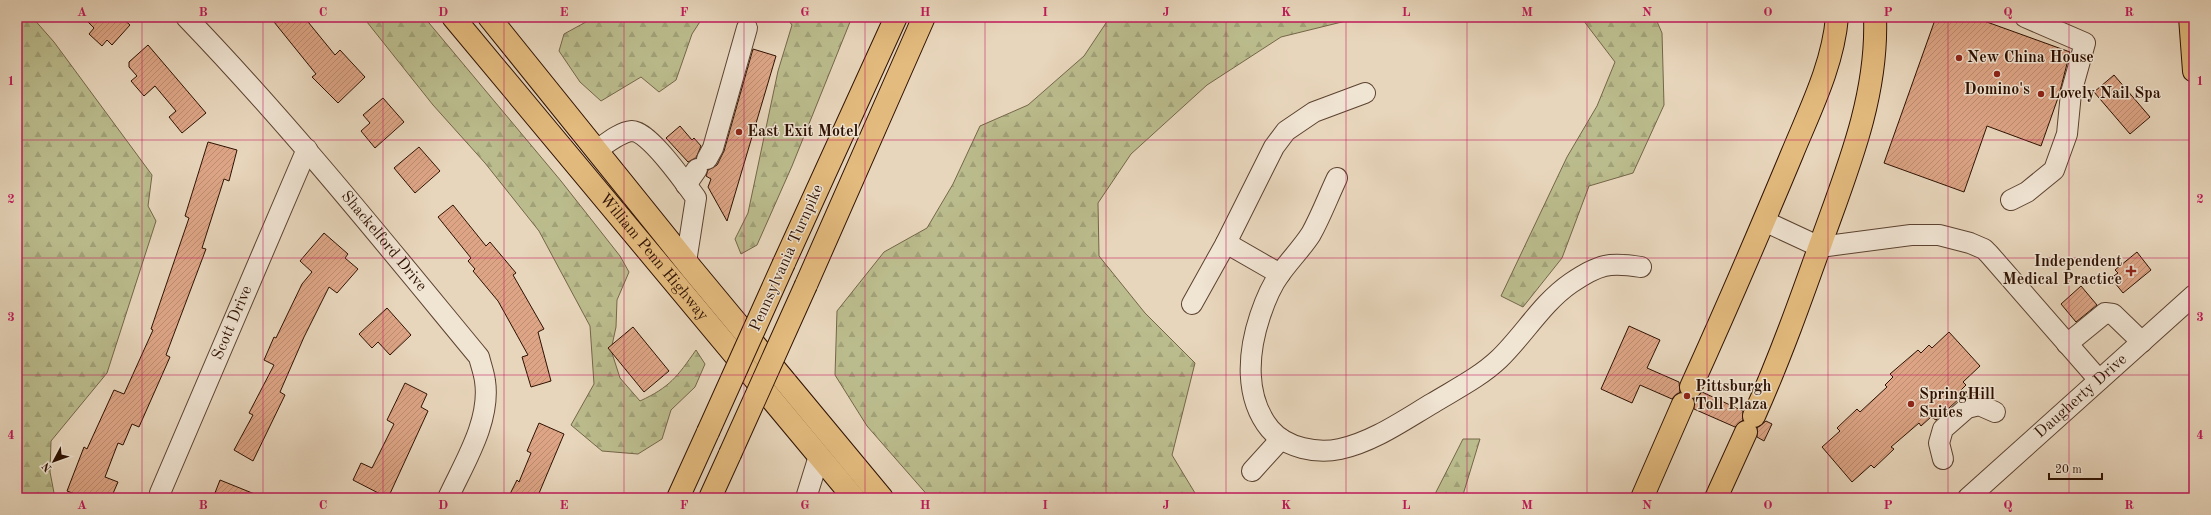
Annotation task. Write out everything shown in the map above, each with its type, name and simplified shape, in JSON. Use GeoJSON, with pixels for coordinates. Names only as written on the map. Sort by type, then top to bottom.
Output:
{"type":"FeatureCollection","features":[{"type":"Feature","properties":{"kind":"main road","name":"William Penn Highway"},"geometry":{"type":"LineString","coordinates":[[453,17],[854,498]]}},
{"type":"Feature","properties":{"kind":"main road","name":"William Penn Highway"},"geometry":{"type":"LineString","coordinates":[[489,17],[686,262],[882,498]]}},
{"type":"Feature","properties":{"kind":"main road","name":"Pennsylvania Turnpike"},"geometry":{"type":"LineString","coordinates":[[678,498],[896,17]]}},
{"type":"Feature","properties":{"kind":"main road","name":"Pennsylvania Turnpike"},"geometry":{"type":"LineString","coordinates":[[710,498],[924,17]]}},
{"type":"Feature","properties":{"kind":"main road"},"geometry":{"type":"LineString","coordinates":[[1642,498],[1764,221],[1827,66],[1836,30],[1837,17]]}},
{"type":"Feature","properties":{"kind":"main road"},"geometry":{"type":"LineString","coordinates":[[1716,498],[1780,358],[1848,168],[1867,103],[1875,56],[1875,17]]}},
{"type":"Feature","properties":{"kind":"main road"},"geometry":{"type":"LineString","coordinates":[[2190,17],[2194,71]]}},
{"type":"Feature","properties":{"kind":"street","name":"Shackelford Drive"},"geometry":{"type":"LineString","coordinates":[[186,17],[242,75],[307,149],[479,357],[486,382],[485,409],[476,436],[448,498]]}},
{"type":"Feature","properties":{"kind":"street"},"geometry":{"type":"LineString","coordinates":[[2011,200],[2027,192],[2054,170],[2067,134],[2071,94],[2085,43],[2025,17]]}},
{"type":"Feature","properties":{"kind":"street"},"geometry":{"type":"LineString","coordinates":[[686,262],[696,198],[697,171],[713,148],[747,28]]}},
{"type":"Feature","properties":{"kind":"street"},"geometry":{"type":"LineString","coordinates":[[1192,304],[1226,243],[1274,147],[1286,131],[1314,112],[1365,93]]}},
{"type":"Feature","properties":{"kind":"street"},"geometry":{"type":"LineString","coordinates":[[597,150],[622,134],[634,131],[639,132],[651,142],[697,171]]}},
{"type":"Feature","properties":{"kind":"street","name":"Scott Drive"},"geometry":{"type":"LineString","coordinates":[[160,498],[160,493],[307,149]]}},
{"type":"Feature","properties":{"kind":"street"},"geometry":{"type":"LineString","coordinates":[[1336,178],[1310,234],[1280,274],[1260,315],[1253,341],[1250,372],[1259,409],[1266,424],[1281,439],[1305,449],[1340,449],[1389,429],[1488,368],[1511,347],[1555,296],[1570,284],[1610,264],[1642,267]]}},
{"type":"Feature","properties":{"kind":"street"},"geometry":{"type":"LineString","coordinates":[[1764,221],[1820,247],[1911,235],[1939,235],[1970,242],[1984,249],[1989,254],[2099,380]]}},
{"type":"Feature","properties":{"kind":"street"},"geometry":{"type":"LineString","coordinates":[[1226,243],[1280,274]]}},
{"type":"Feature","properties":{"kind":"street","name":"Daugherty Drive"},"geometry":{"type":"LineString","coordinates":[[1968,498],[2194,295]]}},
{"type":"Feature","properties":{"kind":"street"},"geometry":{"type":"LineString","coordinates":[[2067,344],[2105,313],[2113,314],[2142,342]]}},
{"type":"Feature","properties":{"kind":"street"},"geometry":{"type":"LineString","coordinates":[[1943,459],[1939,443],[1943,429],[1967,408],[1979,405],[1995,412]]}},
{"type":"Feature","properties":{"kind":"street"},"geometry":{"type":"LineString","coordinates":[[1252,471],[1281,439]]}},
{"type":"Feature","properties":{"kind":"street"},"geometry":{"type":"LineString","coordinates":[[806,498],[819,456]]}},
{"type":"Feature","properties":{"kind":"green space"},"geometry":{"type":"Polygon","coordinates":[[[17,17],[32,17],[54,42],[152,175],[148,206],[156,221],[107,373],[51,441],[50,472],[55,498],[17,498],[17,17]]]}},
{"type":"Feature","properties":{"kind":"green space"},"geometry":{"type":"Polygon","coordinates":[[[363,17],[424,17],[561,181],[620,256],[629,272],[617,300],[616,327],[611,350],[620,378],[640,401],[666,386],[678,374],[696,350],[705,364],[695,387],[671,410],[662,439],[638,454],[602,451],[571,425],[594,384],[590,326],[539,231],[485,163],[433,105],[363,17]]]}},
{"type":"Feature","properties":{"kind":"green space"},"geometry":{"type":"Polygon","coordinates":[[[595,17],[703,17],[692,34],[676,80],[659,92],[641,77],[601,101],[580,82],[559,51],[564,34],[595,17]]]}},
{"type":"Feature","properties":{"kind":"green space"},"geometry":{"type":"Polygon","coordinates":[[[786,17],[852,17],[792,166],[757,245],[741,254],[735,239],[748,213],[778,71],[792,25],[786,17]]]}},
{"type":"Feature","properties":{"kind":"green space"},"geometry":{"type":"Polygon","coordinates":[[[1110,17],[1362,17],[1281,37],[1207,85],[1131,154],[1098,203],[1099,256],[1145,313],[1195,363],[1172,455],[1198,498],[930,498],[867,426],[835,375],[837,311],[884,252],[927,228],[953,184],[980,126],[1028,105],[1084,56],[1110,17]]]}},
{"type":"Feature","properties":{"kind":"green space"},"geometry":{"type":"Polygon","coordinates":[[[1571,17],[1655,17],[1662,33],[1664,105],[1633,173],[1589,186],[1562,258],[1523,307],[1501,296],[1567,157],[1597,106],[1615,62],[1583,20],[1571,17]]]}},
{"type":"Feature","properties":{"kind":"green space"},"geometry":{"type":"Polygon","coordinates":[[[1463,439],[1480,439],[1462,498],[1433,498],[1463,439]]]}},
{"type":"Feature","properties":{"kind":"building"},"geometry":{"type":"Polygon","coordinates":[[[83,17],[121,17],[130,25],[112,45],[107,40],[102,46],[89,34],[94,28],[83,17]]]}},
{"type":"Feature","properties":{"kind":"building"},"geometry":{"type":"Polygon","coordinates":[[[270,17],[304,17],[335,55],[340,50],[365,77],[338,103],[312,77],[316,74],[270,17]]]}},
{"type":"Feature","properties":{"kind":"building"},"geometry":{"type":"Polygon","coordinates":[[[1936,17],[1973,17],[2070,52],[2059,95],[2041,146],[1987,126],[1964,192],[1884,163],[1936,17]]]}},
{"type":"Feature","properties":{"kind":"building"},"geometry":{"type":"Polygon","coordinates":[[[148,45],[206,113],[182,133],[169,117],[176,111],[155,86],[144,96],[131,81],[137,76],[129,67],[129,62],[148,45]]]}},
{"type":"Feature","properties":{"kind":"building","name":"East Exit Motel"},"geometry":{"type":"Polygon","coordinates":[[[753,49],[776,56],[727,221],[708,187],[711,179],[706,176],[708,170],[717,165],[724,151],[753,49]]]}},
{"type":"Feature","properties":{"kind":"building"},"geometry":{"type":"Polygon","coordinates":[[[2114,75],[2150,117],[2130,134],[2094,92],[2114,75]]]}},
{"type":"Feature","properties":{"kind":"building"},"geometry":{"type":"Polygon","coordinates":[[[383,98],[404,122],[375,148],[361,131],[370,123],[363,115],[383,98]]]}},
{"type":"Feature","properties":{"kind":"building"},"geometry":{"type":"Polygon","coordinates":[[[680,126],[692,140],[694,138],[701,146],[696,158],[688,162],[666,138],[680,126]]]}},
{"type":"Feature","properties":{"kind":"building"},"geometry":{"type":"Polygon","coordinates":[[[208,142],[237,150],[229,181],[224,179],[202,248],[206,249],[166,355],[170,357],[139,427],[132,424],[123,445],[118,443],[105,477],[118,482],[111,498],[85,498],[67,491],[84,447],[87,449],[114,390],[124,394],[153,330],[151,329],[189,218],[185,216],[208,142]]]}},
{"type":"Feature","properties":{"kind":"building"},"geometry":{"type":"Polygon","coordinates":[[[419,147],[440,171],[415,193],[394,168],[419,147]]]}},
{"type":"Feature","properties":{"kind":"building"},"geometry":{"type":"Polygon","coordinates":[[[453,205],[486,246],[490,242],[516,273],[513,275],[544,329],[538,332],[551,381],[531,387],[522,357],[528,355],[498,301],[473,271],[475,269],[468,261],[471,258],[438,217],[453,205]]]}},
{"type":"Feature","properties":{"kind":"building"},"geometry":{"type":"Polygon","coordinates":[[[324,233],[348,254],[345,258],[358,269],[337,293],[329,287],[304,337],[280,392],[285,395],[253,461],[234,450],[253,415],[249,413],[274,365],[264,360],[274,337],[276,338],[302,284],[312,272],[300,261],[324,233]]]}},
{"type":"Feature","properties":{"kind":"building"},"geometry":{"type":"Polygon","coordinates":[[[2137,252],[2151,270],[2123,293],[2111,278],[2118,273],[2115,270],[2137,252]]]}},
{"type":"Feature","properties":{"kind":"building"},"geometry":{"type":"Polygon","coordinates":[[[2081,286],[2097,305],[2076,322],[2061,304],[2081,286]]]}},
{"type":"Feature","properties":{"kind":"building"},"geometry":{"type":"Polygon","coordinates":[[[387,308],[411,335],[390,355],[378,342],[372,348],[359,334],[387,308]]]}},
{"type":"Feature","properties":{"kind":"building"},"geometry":{"type":"Polygon","coordinates":[[[1629,326],[1660,340],[1647,368],[1679,382],[1680,392],[1672,399],[1640,385],[1632,403],[1601,389],[1629,326]]]}},
{"type":"Feature","properties":{"kind":"building"},"geometry":{"type":"Polygon","coordinates":[[[633,327],[669,371],[644,392],[608,348],[633,327]]]}},
{"type":"Feature","properties":{"kind":"building","name":"SpringHill Suites"},"geometry":{"type":"Polygon","coordinates":[[[1949,332],[1980,366],[1963,382],[1966,385],[1957,394],[1961,397],[1936,420],[1931,417],[1921,426],[1919,423],[1891,447],[1894,449],[1874,468],[1871,465],[1852,482],[1822,447],[1840,431],[1837,428],[1857,409],[1860,412],[1887,387],[1885,385],[1893,377],[1890,374],[1918,350],[1921,353],[1929,345],[1932,348],[1949,332]]]}},
{"type":"Feature","properties":{"kind":"building"},"geometry":{"type":"Polygon","coordinates":[[[405,383],[427,394],[421,407],[428,411],[388,498],[353,480],[361,463],[372,468],[394,424],[387,420],[405,383]]]}},
{"type":"Feature","properties":{"kind":"building"},"geometry":{"type":"Polygon","coordinates":[[[1702,392],[1743,411],[1743,420],[1735,427],[1694,409],[1694,399],[1702,392]]]}},
{"type":"Feature","properties":{"kind":"building"},"geometry":{"type":"Polygon","coordinates":[[[1766,421],[1772,424],[1764,441],[1757,437],[1757,428],[1766,421]]]}},
{"type":"Feature","properties":{"kind":"building"},"geometry":{"type":"Polygon","coordinates":[[[539,423],[564,434],[537,498],[508,498],[517,480],[519,482],[531,453],[527,451],[539,423]]]}},
{"type":"Feature","properties":{"kind":"building"},"geometry":{"type":"Polygon","coordinates":[[[220,480],[262,497],[262,498],[213,498],[220,480]]]}},
{"type":"Feature","properties":{"kind":"place","name":"New China House"},"geometry":{"type":"Point","coordinates":[1959,58]}},
{"type":"Feature","properties":{"kind":"place","name":"Domino's"},"geometry":{"type":"Point","coordinates":[1997,74]}},
{"type":"Feature","properties":{"kind":"place","name":"Lovely Nail Spa"},"geometry":{"type":"Point","coordinates":[2041,94]}},
{"type":"Feature","properties":{"kind":"place","name":"East Exit Motel"},"geometry":{"type":"Point","coordinates":[739,132]}},
{"type":"Feature","properties":{"kind":"place","name":"Independent Medical Practice"},"geometry":{"type":"Point","coordinates":[2131,271]}},
{"type":"Feature","properties":{"kind":"place","name":"Pittsburgh Toll Plaza"},"geometry":{"type":"Point","coordinates":[1687,396]}},
{"type":"Feature","properties":{"kind":"place","name":"SpringHill Suites"},"geometry":{"type":"Point","coordinates":[1911,404]}}]}
